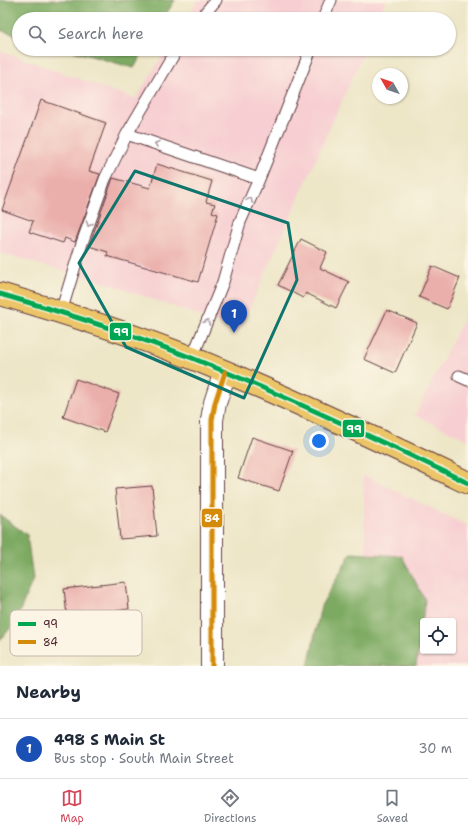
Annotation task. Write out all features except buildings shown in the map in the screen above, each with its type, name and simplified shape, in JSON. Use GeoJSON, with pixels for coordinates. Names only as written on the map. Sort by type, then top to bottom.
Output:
{"type":"FeatureCollection","features":[{"type":"Feature","properties":{"kind":"main road"},"geometry":{"type":"LineString","coordinates":[[0,294],[62,312],[192,358],[362,432],[468,483]]}},
{"type":"Feature","properties":{"kind":"street"},"geometry":{"type":"LineString","coordinates":[[212,666],[212,420],[215,403],[225,372]]}},
{"type":"Feature","properties":{"kind":"lane"},"geometry":{"type":"LineString","coordinates":[[206,12],[216,0]]}},
{"type":"Feature","properties":{"kind":"lane"},"geometry":{"type":"LineString","coordinates":[[326,12],[331,0]]}},
{"type":"Feature","properties":{"kind":"lane"},"geometry":{"type":"LineString","coordinates":[[62,312],[82,243],[105,179],[128,134],[174,56]]}},
{"type":"Feature","properties":{"kind":"lane"},"geometry":{"type":"LineString","coordinates":[[192,358],[223,282],[240,222],[259,179],[308,56]]}},
{"type":"Feature","properties":{"kind":"lane"},"geometry":{"type":"LineString","coordinates":[[128,134],[259,179]]}},
{"type":"Feature","properties":{"kind":"highlighted area"},"geometry":{"type":"Polygon","coordinates":[[[135,171],[288,223],[297,280],[244,398],[126,347],[79,263],[135,171]]]}},
{"type":"Feature","properties":{"kind":"shaded area"},"geometry":{"type":"Polygon","coordinates":[[[198,0],[386,0],[381,12],[190,12],[198,0]]]}},
{"type":"Feature","properties":{"kind":"shaded area"},"geometry":{"type":"Polygon","coordinates":[[[0,51],[136,99],[162,56],[362,56],[239,332],[197,315],[109,284],[0,253],[0,51]]]}},
{"type":"Feature","properties":{"kind":"shaded area"},"geometry":{"type":"Polygon","coordinates":[[[468,310],[468,440],[415,415],[468,310]]]}},
{"type":"Feature","properties":{"kind":"shaded area"},"geometry":{"type":"Polygon","coordinates":[[[363,475],[468,526],[468,666],[370,666],[363,475]]]}},
{"type":"Feature","properties":{"kind":"green space"},"geometry":{"type":"Polygon","coordinates":[[[0,0],[175,0],[167,12],[12,12],[12,34],[0,30],[0,0]]]}},
{"type":"Feature","properties":{"kind":"green space"},"geometry":{"type":"Polygon","coordinates":[[[91,56],[141,56],[134,68],[91,56]]]}},
{"type":"Feature","properties":{"kind":"green space"},"geometry":{"type":"Polygon","coordinates":[[[0,515],[27,535],[33,579],[20,610],[10,610],[10,629],[0,640],[0,515]]]}},
{"type":"Feature","properties":{"kind":"green space"},"geometry":{"type":"Polygon","coordinates":[[[351,553],[402,556],[425,600],[423,618],[420,618],[420,637],[416,666],[308,666],[321,606],[351,553]]]}},
{"type":"Feature","properties":{"kind":"transit line","name":"99"},"geometry":{"type":"LineString","coordinates":[[0,294],[49,308],[145,340],[192,358],[331,418],[468,483]]}},
{"type":"Feature","properties":{"kind":"transit line","name":"84"},"geometry":{"type":"LineString","coordinates":[[212,666],[212,420],[215,403],[225,372]]}},
{"type":"Feature","properties":{"kind":"place","name":"498 S Main St"},"geometry":{"type":"Point","coordinates":[234,333]}}]}
